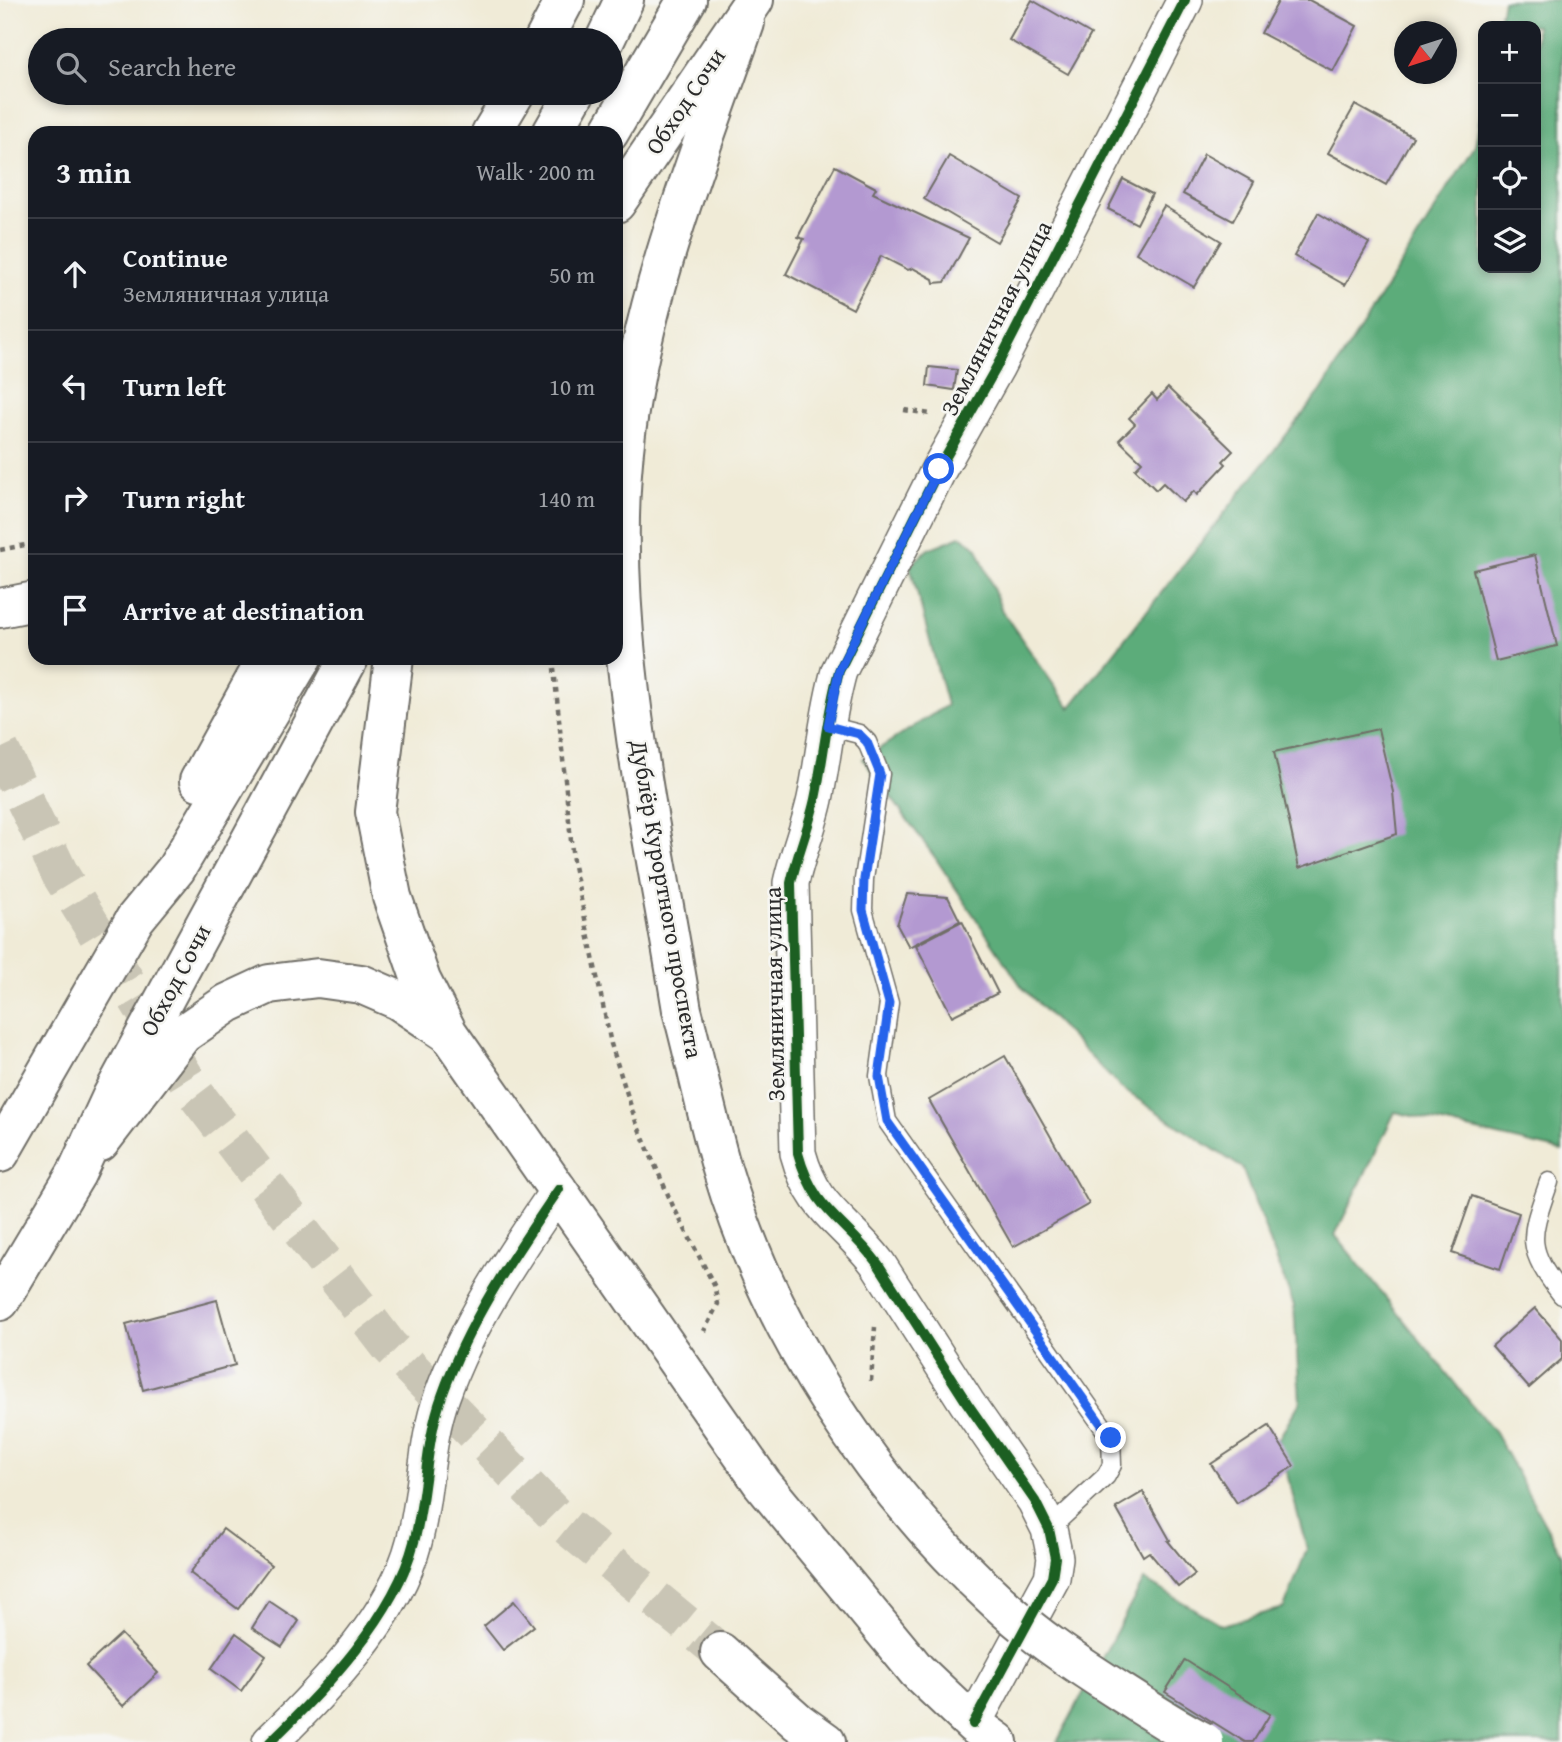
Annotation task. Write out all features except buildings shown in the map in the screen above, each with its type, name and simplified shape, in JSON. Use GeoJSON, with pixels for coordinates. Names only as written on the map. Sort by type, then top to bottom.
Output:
{"type":"FeatureCollection","features":[{"type":"Feature","properties":{"kind":"main road"},"geometry":{"type":"LineString","coordinates":[[550,28],[565,0]]}},
{"type":"Feature","properties":{"kind":"main road"},"geometry":{"type":"LineString","coordinates":[[611,28],[625,0]]}},
{"type":"Feature","properties":{"kind":"main road"},"geometry":{"type":"LineString","coordinates":[[613,126],[687,0]]}},
{"type":"Feature","properties":{"kind":"main road","name":"Обход Сочи"},"geometry":{"type":"LineString","coordinates":[[623,193],[753,2]]}},
{"type":"Feature","properties":{"kind":"main road","name":"Дублёр Курортного проспекта"},"geometry":{"type":"LineString","coordinates":[[623,520],[625,436],[635,372],[656,280],[753,2]]}},
{"type":"Feature","properties":{"kind":"main road"},"geometry":{"type":"LineString","coordinates":[[495,126],[508,105]]}},
{"type":"Feature","properties":{"kind":"main road"},"geometry":{"type":"LineString","coordinates":[[556,126],[568,105]]}},
{"type":"Feature","properties":{"kind":"main road"},"geometry":{"type":"LineString","coordinates":[[0,608],[28,602]]}},
{"type":"Feature","properties":{"kind":"main road","name":"Дублёр Курортного проспекта"},"geometry":{"type":"LineString","coordinates":[[623,622],[630,690],[682,1010],[723,1170],[762,1272],[810,1368],[881,1475],[932,1537],[1000,1604],[1084,1669],[1204,1742]]}},
{"type":"Feature","properties":{"kind":"main road"},"geometry":{"type":"LineString","coordinates":[[0,1153],[135,919],[159,858],[263,665]]}},
{"type":"Feature","properties":{"kind":"main road"},"geometry":{"type":"LineString","coordinates":[[135,919],[176,869],[298,665]]}},
{"type":"Feature","properties":{"kind":"main road","name":"Обход Сочи"},"geometry":{"type":"LineString","coordinates":[[0,1301],[76,1174],[112,1096],[344,665]]}},
{"type":"Feature","properties":{"kind":"main road"},"geometry":{"type":"LineString","coordinates":[[393,665],[375,812],[392,897],[421,981],[448,1033],[762,1483],[917,1671],[986,1733]]}},
{"type":"Feature","properties":{"kind":"main road"},"geometry":{"type":"LineString","coordinates":[[76,1174],[183,1034],[228,1003],[269,984],[318,978],[361,984],[398,1000],[448,1033]]}},
{"type":"Feature","properties":{"kind":"main road"},"geometry":{"type":"LineString","coordinates":[[720,1652],[798,1722],[826,1742]]}},
{"type":"Feature","properties":{"kind":"street","name":"Земляничная улица"},"geometry":{"type":"LineString","coordinates":[[986,1733],[1052,1578],[1055,1558],[1049,1529],[1035,1500],[967,1403],[878,1264],[862,1242],[819,1202],[805,1180],[798,1153],[792,883],[799,846],[814,803],[839,670],[868,609],[1185,0]]}},
{"type":"Feature","properties":{"kind":"street"},"geometry":{"type":"LineString","coordinates":[[270,1742],[336,1673],[372,1625],[396,1586],[414,1544],[435,1423],[454,1365],[495,1283],[559,1189]]}},
{"type":"Feature","properties":{"kind":"lane"},"geometry":{"type":"LineString","coordinates":[[828,726],[859,734],[867,742],[880,774],[864,879],[863,910],[889,1003],[879,1076],[887,1121],[1111,1438],[1112,1465],[1106,1476],[1049,1529]]}},
{"type":"Feature","properties":{"kind":"lane"},"geometry":{"type":"LineString","coordinates":[[1549,1182],[1532,1232],[1541,1267],[1562,1295]]}},
{"type":"Feature","properties":{"kind":"path"},"geometry":{"type":"LineString","coordinates":[[0,550],[28,544]]}},
{"type":"Feature","properties":{"kind":"path"},"geometry":{"type":"LineString","coordinates":[[871,1381],[876,1322]]}},
{"type":"Feature","properties":{"kind":"green space"},"geometry":{"type":"Polygon","coordinates":[[[1503,0],[1562,0],[1562,1151],[1395,1112],[1335,1235],[1495,1433],[1562,1555],[1562,1742],[1057,1742],[1144,1580],[1222,1625],[1284,1608],[1307,1549],[1278,1440],[1300,1402],[1294,1306],[1242,1168],[1121,1088],[1022,987],[936,859],[863,759],[947,705],[910,566],[928,549],[961,536],[977,548],[1002,611],[1070,708],[1321,391],[1475,146],[1478,130],[1478,273],[1541,273],[1541,21],[1499,21],[1503,0]]]}},
{"type":"Feature","properties":{"kind":"tunnel"},"geometry":{"type":"LineString","coordinates":[[0,749],[60,874],[195,1093],[389,1346],[563,1523],[720,1652]]}},
{"type":"Feature","properties":{"kind":"cycle path"},"geometry":{"type":"LineString","coordinates":[[973,1724],[1052,1578],[1055,1558],[1049,1529],[1035,1501],[967,1403],[878,1264],[821,1202],[805,1173],[798,1153],[791,883],[815,799],[839,671],[939,469],[996,368],[1185,0]]}},
{"type":"Feature","properties":{"kind":"cycle path"},"geometry":{"type":"LineString","coordinates":[[270,1742],[313,1699],[355,1650],[391,1597],[405,1570],[414,1542],[432,1431],[453,1368],[494,1289],[559,1189]]}},
{"type":"Feature","properties":{"kind":"route"},"geometry":{"type":"LineString","coordinates":[[939,469],[839,670],[828,726],[859,734],[878,761],[880,774],[863,894],[866,924],[887,987],[889,1003],[879,1076],[880,1099],[887,1121],[1111,1438]]}}]}
